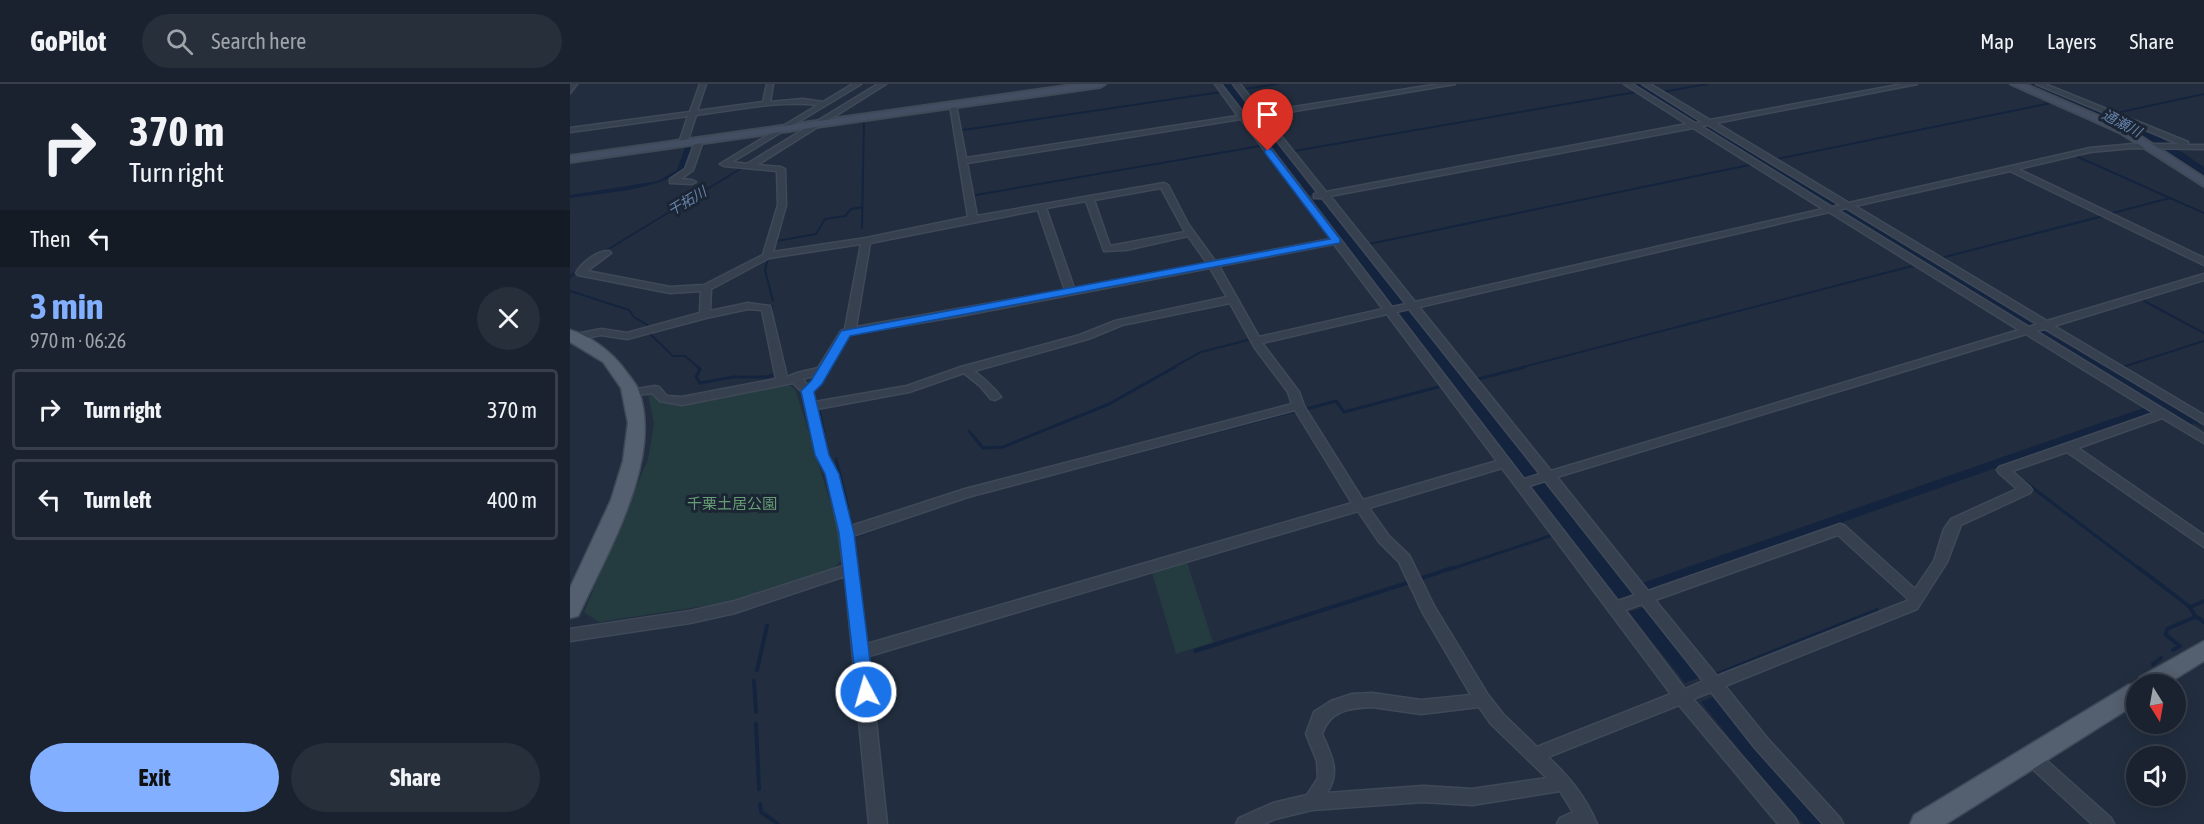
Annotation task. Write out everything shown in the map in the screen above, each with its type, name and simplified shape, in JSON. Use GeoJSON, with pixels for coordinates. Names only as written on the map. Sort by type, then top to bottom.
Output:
{"type":"FeatureCollection","features":[{"type":"Feature","properties":{"kind":"main road"},"geometry":{"type":"LineString","coordinates":[[570,610],[615,510],[634,460],[638,426],[635,399],[615,364],[573,336]]}},
{"type":"Feature","properties":{"kind":"main road"},"geometry":{"type":"LineString","coordinates":[[2164,674],[2204,650]]}},
{"type":"Feature","properties":{"kind":"main road"},"geometry":{"type":"LineString","coordinates":[[1923,824],[2126,698]]}},
{"type":"Feature","properties":{"kind":"street"},"geometry":{"type":"LineString","coordinates":[[570,91],[574,84]]}},
{"type":"Feature","properties":{"kind":"street"},"geometry":{"type":"LineString","coordinates":[[683,143],[703,84]]}},
{"type":"Feature","properties":{"kind":"street"},"geometry":{"type":"LineString","coordinates":[[766,104],[770,84]]}},
{"type":"Feature","properties":{"kind":"street"},"geometry":{"type":"LineString","coordinates":[[811,102],[842,84]]}},
{"type":"Feature","properties":{"kind":"street"},"geometry":{"type":"LineString","coordinates":[[767,256],[782,206],[781,169],[724,164],[858,84]]}},
{"type":"Feature","properties":{"kind":"street"},"geometry":{"type":"LineString","coordinates":[[746,166],[883,84]]}},
{"type":"Feature","properties":{"kind":"street"},"geometry":{"type":"LineString","coordinates":[[570,159],[1100,84]]}},
{"type":"Feature","properties":{"kind":"street"},"geometry":{"type":"LineString","coordinates":[[1218,84],[1252,116],[1401,308],[1505,463],[1682,697],[1789,824]]}},
{"type":"Feature","properties":{"kind":"street"},"geometry":{"type":"LineString","coordinates":[[1236,84],[1252,116],[1315,197],[1336,241],[1401,308],[1547,476],[1761,743],[1834,824]]}},
{"type":"Feature","properties":{"kind":"street"},"geometry":{"type":"LineString","coordinates":[[964,161],[1452,84]]}},
{"type":"Feature","properties":{"kind":"street"},"geometry":{"type":"LineString","coordinates":[[1628,84],[1702,124],[2201,428]]}},
{"type":"Feature","properties":{"kind":"street"},"geometry":{"type":"LineString","coordinates":[[1646,84],[1702,124],[2038,328],[2163,414],[2201,428]]}},
{"type":"Feature","properties":{"kind":"street"},"geometry":{"type":"LineString","coordinates":[[1315,197],[1914,84]]}},
{"type":"Feature","properties":{"kind":"street"},"geometry":{"type":"LineString","coordinates":[[2016,84],[2112,125],[2154,146],[2204,183]]}},
{"type":"Feature","properties":{"kind":"street"},"geometry":{"type":"LineString","coordinates":[[2039,84],[2204,152]]}},
{"type":"Feature","properties":{"kind":"street"},"geometry":{"type":"LineString","coordinates":[[570,130],[766,104],[811,102],[825,104]]}},
{"type":"Feature","properties":{"kind":"street"},"geometry":{"type":"LineString","coordinates":[[953,105],[973,219]]}},
{"type":"Feature","properties":{"kind":"street"},"geometry":{"type":"LineString","coordinates":[[692,182],[673,181],[689,170],[699,141]]}},
{"type":"Feature","properties":{"kind":"street"},"geometry":{"type":"LineString","coordinates":[[1256,341],[2090,150],[2154,146],[2204,147]]}},
{"type":"Feature","properties":{"kind":"street"},"geometry":{"type":"LineString","coordinates":[[2010,168],[2204,262]]}},
{"type":"Feature","properties":{"kind":"street"},"geometry":{"type":"LineString","coordinates":[[606,253],[584,267],[581,273],[670,290],[706,288],[767,256],[866,241],[1041,206],[1164,185],[1184,224],[1214,266],[1256,341],[1286,382],[1298,406],[1360,505],[1384,539],[1404,559],[1428,609],[1483,700],[1497,719],[1564,783],[1577,802],[1585,820],[1566,824]]}},
{"type":"Feature","properties":{"kind":"street"},"geometry":{"type":"LineString","coordinates":[[1089,197],[1107,249],[1191,233]]}},
{"type":"Feature","properties":{"kind":"street"},"geometry":{"type":"LineString","coordinates":[[1041,206],[1054,236],[1057,259],[1071,292]]}},
{"type":"Feature","properties":{"kind":"street"},"geometry":{"type":"LineString","coordinates":[[849,332],[866,241]]}},
{"type":"Feature","properties":{"kind":"street"},"geometry":{"type":"LineString","coordinates":[[807,391],[816,384],[845,333],[1214,266],[1336,241]]}},
{"type":"Feature","properties":{"kind":"street"},"geometry":{"type":"LineString","coordinates":[[1521,484],[2204,277]]}},
{"type":"Feature","properties":{"kind":"street"},"geometry":{"type":"LineString","coordinates":[[705,315],[706,288]]}},
{"type":"Feature","properties":{"kind":"street"},"geometry":{"type":"LineString","coordinates":[[812,406],[909,389],[965,369],[1084,337],[1119,323],[1233,299]]}},
{"type":"Feature","properties":{"kind":"street"},"geometry":{"type":"LineString","coordinates":[[573,336],[607,332],[620,336],[748,306],[766,308],[782,380]]}},
{"type":"Feature","properties":{"kind":"street"},"geometry":{"type":"LineString","coordinates":[[965,369],[984,384],[995,397]]}},
{"type":"Feature","properties":{"kind":"street"},"geometry":{"type":"LineString","coordinates":[[631,393],[655,389],[663,399],[682,401],[796,379],[801,375],[822,371]]}},
{"type":"Feature","properties":{"kind":"street"},"geometry":{"type":"LineString","coordinates":[[796,379],[807,391],[812,406],[822,455],[832,474],[846,533],[861,652],[878,824]]}},
{"type":"Feature","properties":{"kind":"street"},"geometry":{"type":"LineString","coordinates":[[846,533],[965,493],[1298,406]]}},
{"type":"Feature","properties":{"kind":"street"},"geometry":{"type":"LineString","coordinates":[[1535,755],[1912,605],[1940,562],[1951,529],[1956,522],[2026,490],[2003,470],[2163,414]]}},
{"type":"Feature","properties":{"kind":"street"},"geometry":{"type":"LineString","coordinates":[[2068,447],[2204,542]]}},
{"type":"Feature","properties":{"kind":"street"},"geometry":{"type":"LineString","coordinates":[[861,652],[1505,463]]}},
{"type":"Feature","properties":{"kind":"street"},"geometry":{"type":"LineString","coordinates":[[1615,608],[1840,529],[1917,598]]}},
{"type":"Feature","properties":{"kind":"street"},"geometry":{"type":"LineString","coordinates":[[570,635],[690,617],[735,607],[850,569]]}},
{"type":"Feature","properties":{"kind":"street"},"geometry":{"type":"LineString","coordinates":[[1312,802],[1326,780],[1325,761],[1314,734],[1320,717],[1337,706],[1352,701],[1372,700],[1421,707],[1483,700]]}},
{"type":"Feature","properties":{"kind":"street"},"geometry":{"type":"LineString","coordinates":[[2031,757],[2105,824]]}},
{"type":"Feature","properties":{"kind":"street"},"geometry":{"type":"LineString","coordinates":[[1245,824],[1273,811],[1312,802],[1423,794],[1472,797],[1564,783]]}},
{"type":"Feature","properties":{"kind":"green space","name":"千栗土居公園"},"geometry":{"type":"Polygon","coordinates":[[[791,386],[796,391],[835,518],[844,558],[832,569],[731,602],[599,622],[584,612],[648,459],[654,423],[648,393],[654,392],[661,400],[679,405],[762,388],[764,390],[791,386]]]}},
{"type":"Feature","properties":{"kind":"green space"},"geometry":{"type":"Polygon","coordinates":[[[1186,559],[1213,642],[1176,654],[1151,569],[1186,559]]]}},
{"type":"Feature","properties":{"kind":"water"},"geometry":{"type":"Polygon","coordinates":[[[1223,84],[1233,84],[1406,303],[1403,304],[1407,310],[1411,310],[1539,473],[1524,477],[1399,313],[1402,311],[1397,305],[1393,306],[1312,200],[1315,198],[1312,195],[1309,196],[1249,118],[1249,114],[1246,115],[1223,84]]]}},
{"type":"Feature","properties":{"kind":"water"},"geometry":{"type":"Polygon","coordinates":[[[1632,84],[1642,84],[1841,204],[1839,206],[1846,210],[1849,209],[2039,323],[2035,325],[2045,331],[2049,330],[2201,421],[2197,422],[2204,429],[2194,423],[2189,425],[2038,333],[2042,331],[2032,325],[2028,326],[1840,212],[1842,210],[1836,206],[1832,207],[1701,126],[1703,125],[1632,84]]]}},
{"type":"Feature","properties":{"kind":"water"},"geometry":{"type":"Polygon","coordinates":[[[695,144],[686,170],[673,177],[630,190],[570,198],[570,195],[658,181],[677,170],[686,145],[695,144]]]}},
{"type":"Feature","properties":{"kind":"water"},"geometry":{"type":"Polygon","coordinates":[[[2146,407],[2154,412],[1648,591],[1642,583],[2146,407]]]}},
{"type":"Feature","properties":{"kind":"water"},"geometry":{"type":"Polygon","coordinates":[[[1547,482],[1634,594],[1618,599],[1532,487],[1547,482]]]}},
{"type":"Feature","properties":{"kind":"water"},"geometry":{"type":"Polygon","coordinates":[[[1645,607],[1701,677],[1685,683],[1629,612],[1645,607]]]}},
{"type":"Feature","properties":{"kind":"water"},"geometry":{"type":"Polygon","coordinates":[[[1715,696],[1826,824],[1803,824],[1701,702],[1715,696]]]}},
{"type":"Feature","properties":{"kind":"waterway"},"geometry":{"type":"LineString","coordinates":[[1244,89],[1278,84]]}},
{"type":"Feature","properties":{"kind":"waterway"},"geometry":{"type":"LineString","coordinates":[[1663,92],[1707,84]]}},
{"type":"Feature","properties":{"kind":"waterway","name":"通瀬川"},"geometry":{"type":"LineString","coordinates":[[2036,84],[2123,121],[2157,140],[2204,172]]}},
{"type":"Feature","properties":{"kind":"waterway"},"geometry":{"type":"LineString","coordinates":[[963,130],[1221,92]]}},
{"type":"Feature","properties":{"kind":"waterway"},"geometry":{"type":"LineString","coordinates":[[1294,151],[1636,92]]}},
{"type":"Feature","properties":{"kind":"waterway"},"geometry":{"type":"LineString","coordinates":[[2121,112],[2204,94]]}},
{"type":"Feature","properties":{"kind":"waterway"},"geometry":{"type":"LineString","coordinates":[[1777,159],[2051,103]]}},
{"type":"Feature","properties":{"kind":"waterway"},"geometry":{"type":"LineString","coordinates":[[862,207],[864,119]]}},
{"type":"Feature","properties":{"kind":"waterway"},"geometry":{"type":"LineString","coordinates":[[976,195],[1260,146]]}},
{"type":"Feature","properties":{"kind":"waterway"},"geometry":{"type":"LineString","coordinates":[[2078,157],[2170,198]]}},
{"type":"Feature","properties":{"kind":"waterway"},"geometry":{"type":"LineString","coordinates":[[1369,244],[1754,164]]}},
{"type":"Feature","properties":{"kind":"waterway","name":"干拓川"},"geometry":{"type":"LineString","coordinates":[[602,253],[745,166]]}},
{"type":"Feature","properties":{"kind":"waterway"},"geometry":{"type":"LineString","coordinates":[[2109,214],[2170,198]]}},
{"type":"Feature","properties":{"kind":"waterway"},"geometry":{"type":"LineString","coordinates":[[2170,198],[2204,213]]}},
{"type":"Feature","properties":{"kind":"waterway"},"geometry":{"type":"LineString","coordinates":[[773,250],[777,241],[816,234],[825,219],[845,216],[851,209],[862,207]]}},
{"type":"Feature","properties":{"kind":"waterway"},"geometry":{"type":"LineString","coordinates":[[862,207],[862,228]]}},
{"type":"Feature","properties":{"kind":"waterway"},"geometry":{"type":"LineString","coordinates":[[1941,258],[2103,216]]}},
{"type":"Feature","properties":{"kind":"waterway"},"geometry":{"type":"LineString","coordinates":[[768,258],[765,270],[773,301]]}},
{"type":"Feature","properties":{"kind":"waterway","name":"干拓川"},"geometry":{"type":"LineString","coordinates":[[570,277],[586,262]]}},
{"type":"Feature","properties":{"kind":"waterway"},"geometry":{"type":"LineString","coordinates":[[1519,368],[1916,265]]}},
{"type":"Feature","properties":{"kind":"waterway","name":"干拓川"},"geometry":{"type":"LineString","coordinates":[[570,291],[629,310],[634,317],[649,326],[650,334],[673,356],[685,356],[699,368]]}},
{"type":"Feature","properties":{"kind":"waterway"},"geometry":{"type":"LineString","coordinates":[[2144,301],[2204,333]]}},
{"type":"Feature","properties":{"kind":"waterway"},"geometry":{"type":"LineString","coordinates":[[771,311],[772,306]]}},
{"type":"Feature","properties":{"kind":"waterway"},"geometry":{"type":"LineString","coordinates":[[1263,336],[1381,309]]}},
{"type":"Feature","properties":{"kind":"waterway"},"geometry":{"type":"LineString","coordinates":[[1172,368],[1201,352],[1248,340]]}},
{"type":"Feature","properties":{"kind":"waterway"},"geometry":{"type":"LineString","coordinates":[[2123,367],[2204,341]]}},
{"type":"Feature","properties":{"kind":"waterway"},"geometry":{"type":"LineString","coordinates":[[969,431],[983,448],[1003,447],[1109,404],[1175,367]]}},
{"type":"Feature","properties":{"kind":"waterway"},"geometry":{"type":"LineString","coordinates":[[1478,379],[1525,367]]}},
{"type":"Feature","properties":{"kind":"waterway","name":"干拓川"},"geometry":{"type":"LineString","coordinates":[[699,368],[696,377],[700,383],[733,377],[767,377],[776,374]]}},
{"type":"Feature","properties":{"kind":"waterway"},"geometry":{"type":"LineString","coordinates":[[1306,409],[1336,401],[1344,412],[1438,387]]}},
{"type":"Feature","properties":{"kind":"waterway"},"geometry":{"type":"LineString","coordinates":[[819,408],[827,451]]}},
{"type":"Feature","properties":{"kind":"waterway"},"geometry":{"type":"LineString","coordinates":[[1073,469],[1295,411]]}},
{"type":"Feature","properties":{"kind":"waterway"},"geometry":{"type":"LineString","coordinates":[[836,459],[848,508]]}},
{"type":"Feature","properties":{"kind":"waterway"},"geometry":{"type":"LineString","coordinates":[[2017,476],[2141,570]]}},
{"type":"Feature","properties":{"kind":"waterway"},"geometry":{"type":"LineString","coordinates":[[850,517],[852,526]]}},
{"type":"Feature","properties":{"kind":"waterway"},"geometry":{"type":"LineString","coordinates":[[855,552],[853,537],[892,523]]}},
{"type":"Feature","properties":{"kind":"waterway"},"geometry":{"type":"LineString","coordinates":[[1448,570],[1550,536]]}},
{"type":"Feature","properties":{"kind":"waterway"},"geometry":{"type":"LineString","coordinates":[[1422,578],[1452,568]]}},
{"type":"Feature","properties":{"kind":"waterway"},"geometry":{"type":"LineString","coordinates":[[2139,568],[2190,607]]}},
{"type":"Feature","properties":{"kind":"waterway"},"geometry":{"type":"LineString","coordinates":[[1195,651],[1407,583]]}},
{"type":"Feature","properties":{"kind":"waterway"},"geometry":{"type":"LineString","coordinates":[[2190,607],[2204,601]]}},
{"type":"Feature","properties":{"kind":"waterway"},"geometry":{"type":"LineString","coordinates":[[2190,607],[2195,616],[2204,622]]}},
{"type":"Feature","properties":{"kind":"waterway"},"geometry":{"type":"LineString","coordinates":[[1715,675],[1877,610]]}},
{"type":"Feature","properties":{"kind":"waterway"},"geometry":{"type":"LineString","coordinates":[[2173,650],[2180,646],[2166,635],[2167,629],[2195,617]]}},
{"type":"Feature","properties":{"kind":"waterway"},"geometry":{"type":"LineString","coordinates":[[757,670],[767,626]]}},
{"type":"Feature","properties":{"kind":"waterway"},"geometry":{"type":"LineString","coordinates":[[2153,664],[2161,658]]}},
{"type":"Feature","properties":{"kind":"waterway"},"geometry":{"type":"LineString","coordinates":[[754,681],[756,712]]}},
{"type":"Feature","properties":{"kind":"waterway"},"geometry":{"type":"LineString","coordinates":[[756,724],[759,789]]}},
{"type":"Feature","properties":{"kind":"waterway"},"geometry":{"type":"LineString","coordinates":[[760,804],[761,812],[778,824]]}},
{"type":"Feature","properties":{"kind":"route"},"geometry":{"type":"LineString","coordinates":[[866,692],[846,533],[832,474],[822,455],[807,391],[816,384],[845,333],[1214,266],[1336,241],[1268,151]]}}]}
